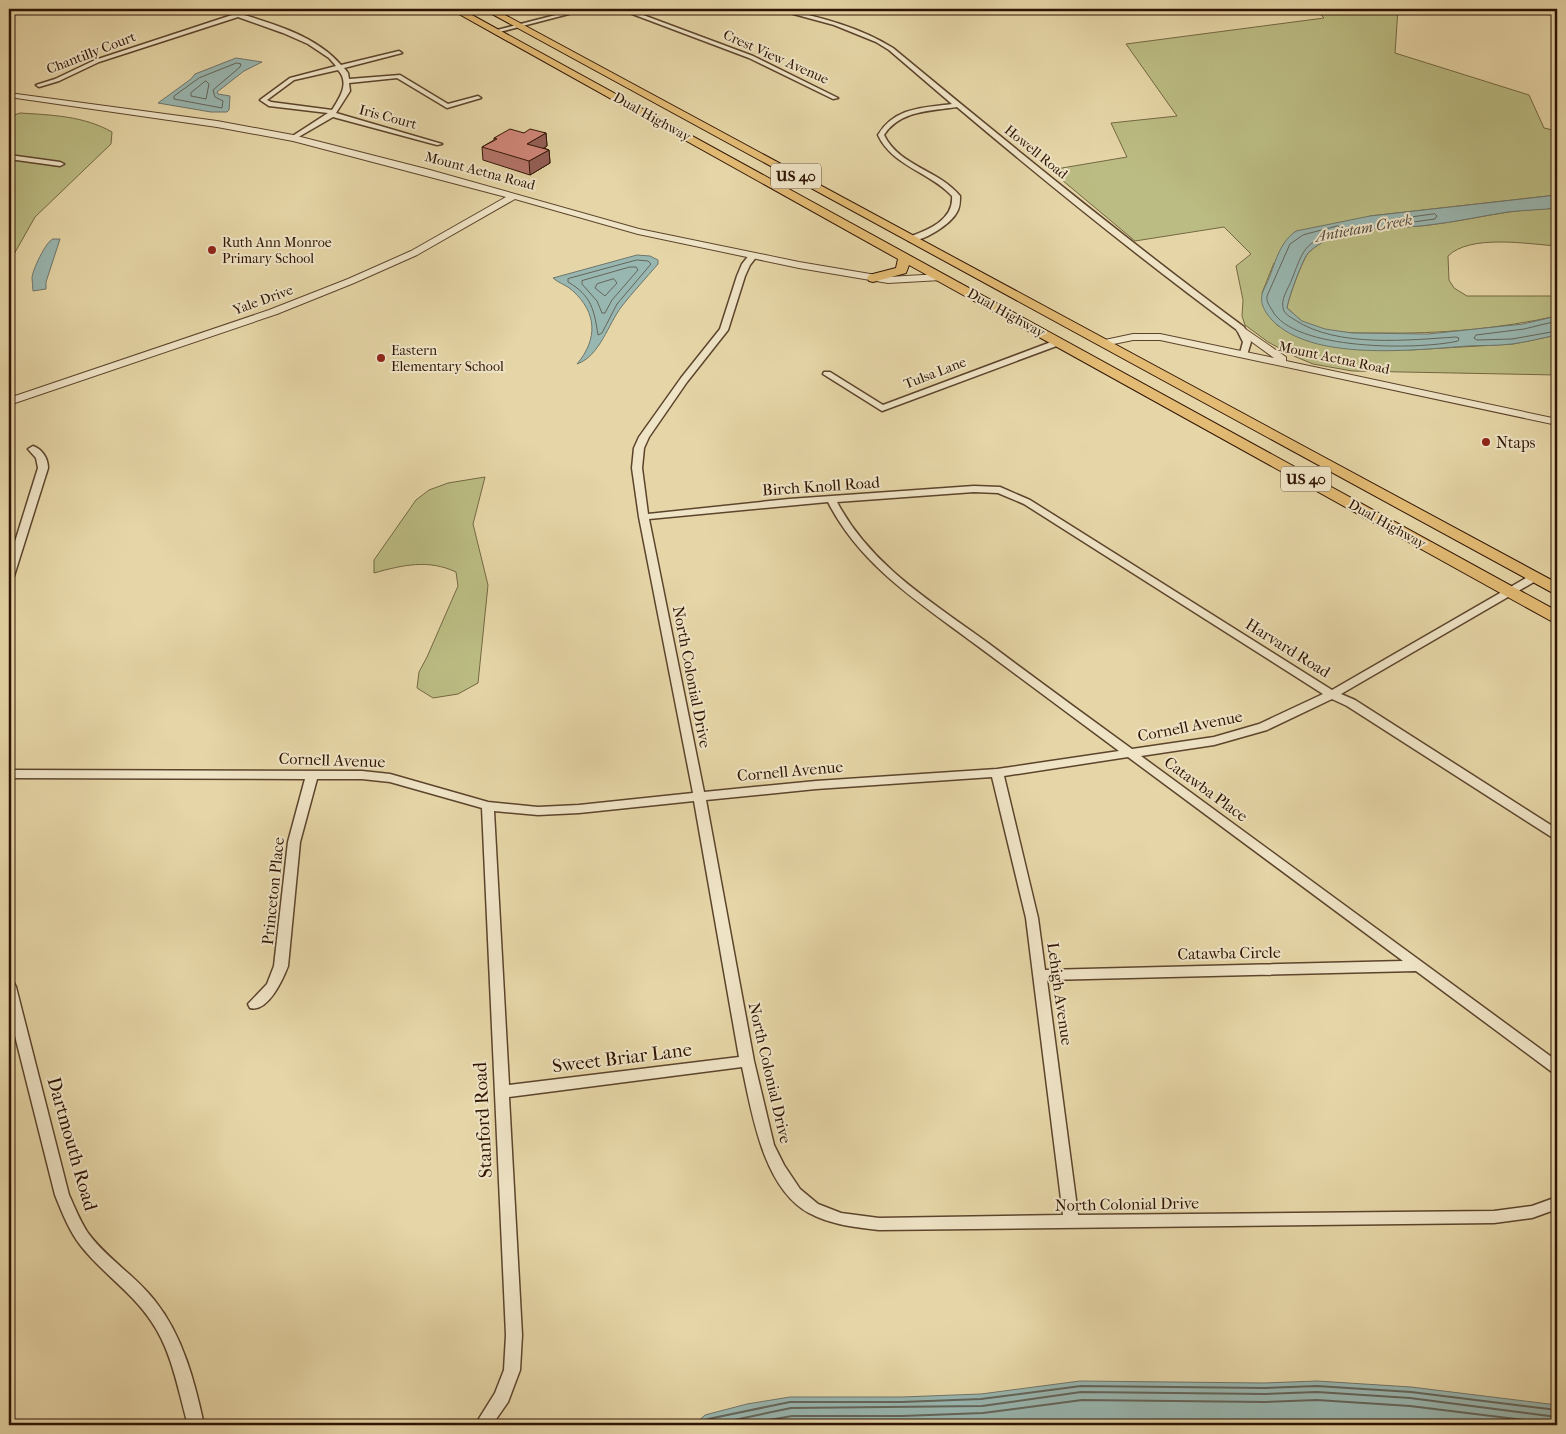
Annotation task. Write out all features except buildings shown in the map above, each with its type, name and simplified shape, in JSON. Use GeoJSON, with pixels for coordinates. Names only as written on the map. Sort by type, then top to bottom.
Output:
{"type":"FeatureCollection","features":[{"type":"Feature","properties":{"kind":"main road","name":"Dual Highway"},"geometry":{"type":"LineString","coordinates":[[455,9],[1557,618]]}},
{"type":"Feature","properties":{"kind":"main road","name":"Dual Highway"},"geometry":{"type":"LineString","coordinates":[[487,9],[1557,589]]}},
{"type":"Feature","properties":{"kind":"main road"},"geometry":{"type":"LineString","coordinates":[[774,185],[797,190],[888,240],[899,242],[912,239]]}},
{"type":"Feature","properties":{"kind":"main road"},"geometry":{"type":"LineString","coordinates":[[873,278],[902,270],[905,257]]}},
{"type":"Feature","properties":{"kind":"main road"},"geometry":{"type":"LineString","coordinates":[[941,277],[966,277],[1036,315],[1074,326]]}},
{"type":"Feature","properties":{"kind":"main road"},"geometry":{"type":"LineString","coordinates":[[1057,341],[1088,346],[1104,343]]}},
{"type":"Feature","properties":{"kind":"main road"},"geometry":{"type":"LineString","coordinates":[[1100,365],[1125,354]]}},
{"type":"Feature","properties":{"kind":"street"},"geometry":{"type":"LineString","coordinates":[[218,9],[299,36],[342,66],[348,81],[344,97],[333,113],[293,138]]}},
{"type":"Feature","properties":{"kind":"street"},"geometry":{"type":"LineString","coordinates":[[496,31],[585,9]]}},
{"type":"Feature","properties":{"kind":"street","name":"Crest View Avenue"},"geometry":{"type":"LineString","coordinates":[[622,9],[752,57],[835,98]]}},
{"type":"Feature","properties":{"kind":"street","name":"Howell Road"},"geometry":{"type":"LineString","coordinates":[[778,9],[845,27],[870,36],[891,49],[1036,171],[1125,242],[1241,329]]}},
{"type":"Feature","properties":{"kind":"street","name":"Chantilly Court"},"geometry":{"type":"LineString","coordinates":[[39,85],[57,80],[98,61],[238,15]]}},
{"type":"Feature","properties":{"kind":"street"},"geometry":{"type":"LineString","coordinates":[[342,66],[399,52]]}},
{"type":"Feature","properties":{"kind":"street","name":"Iris Court"},"geometry":{"type":"LineString","coordinates":[[342,66],[292,79],[263,100],[269,104],[333,113],[439,144]]}},
{"type":"Feature","properties":{"kind":"street"},"geometry":{"type":"LineString","coordinates":[[348,81],[398,76],[447,106],[478,98]]}},
{"type":"Feature","properties":{"kind":"street","name":"Mount Aetna Road"},"geometry":{"type":"LineString","coordinates":[[9,95],[217,124],[293,138],[514,196],[638,231],[753,256],[873,278],[904,280],[941,277]]}},
{"type":"Feature","properties":{"kind":"street"},"geometry":{"type":"LineString","coordinates":[[912,239],[930,232],[952,215],[957,208],[956,196],[938,180],[894,153],[887,147],[881,135],[888,125],[902,116],[958,106]]}},
{"type":"Feature","properties":{"kind":"street"},"geometry":{"type":"LineString","coordinates":[[9,165],[11,157],[60,164]]}},
{"type":"Feature","properties":{"kind":"street","name":"Yale Drive"},"geometry":{"type":"LineString","coordinates":[[9,402],[273,312],[351,281],[430,244],[514,196]]}},
{"type":"Feature","properties":{"kind":"street","name":"North Colonial Drive"},"geometry":{"type":"LineString","coordinates":[[753,256],[746,264],[730,316],[720,335],[684,380],[639,448],[637,468],[644,517],[699,796],[747,1061],[771,1153],[778,1168],[795,1193],[814,1208],[840,1219],[879,1224],[1494,1217],[1532,1212],[1557,1203]]}},
{"type":"Feature","properties":{"kind":"street"},"geometry":{"type":"LineString","coordinates":[[1241,329],[1247,342],[1244,353]]}},
{"type":"Feature","properties":{"kind":"street"},"geometry":{"type":"LineString","coordinates":[[1241,329],[1289,363]]}},
{"type":"Feature","properties":{"kind":"street","name":"Mount Aetna Road"},"geometry":{"type":"LineString","coordinates":[[1104,343],[1146,336],[1160,337],[1244,353],[1557,422]]}},
{"type":"Feature","properties":{"kind":"street","name":"Tulsa Lane"},"geometry":{"type":"LineString","coordinates":[[826,374],[882,408],[1057,341]]}},
{"type":"Feature","properties":{"kind":"street"},"geometry":{"type":"LineString","coordinates":[[9,576],[43,468],[44,461],[40,454],[33,449]]}},
{"type":"Feature","properties":{"kind":"street","name":"Birch Knoll Road"},"geometry":{"type":"LineString","coordinates":[[644,517],[789,502],[974,489],[1000,490]]}},
{"type":"Feature","properties":{"kind":"street","name":"Harvard Road"},"geometry":{"type":"LineString","coordinates":[[1000,490],[1027,502],[1319,688],[1351,703],[1557,835]]}},
{"type":"Feature","properties":{"kind":"street","name":"Catawba Place"},"geometry":{"type":"LineString","coordinates":[[831,499],[842,521],[852,535],[895,580],[1557,1068]]}},
{"type":"Feature","properties":{"kind":"street","name":"Cornell Avenue"},"geometry":{"type":"LineString","coordinates":[[9,774],[312,774],[390,778],[488,806],[510,810],[546,811],[816,785],[997,773],[1214,741],[1242,734],[1333,694],[1535,577]]}},
{"type":"Feature","properties":{"kind":"street","name":"Lehigh Avenue"},"geometry":{"type":"LineString","coordinates":[[997,773],[1032,918],[1071,1221]]}},
{"type":"Feature","properties":{"kind":"street","name":"Princeton Place"},"geometry":{"type":"LineString","coordinates":[[255,1004],[268,993],[278,979],[294,842],[312,774]]}},
{"type":"Feature","properties":{"kind":"street","name":"Stanford Road"},"geometry":{"type":"LineString","coordinates":[[483,1425],[502,1397],[512,1370],[514,1336],[488,806]]}},
{"type":"Feature","properties":{"kind":"street","name":"Catawba Circle"},"geometry":{"type":"LineString","coordinates":[[1040,975],[1419,966]]}},
{"type":"Feature","properties":{"kind":"street","name":"Dartmouth Road"},"geometry":{"type":"LineString","coordinates":[[9,987],[62,1195],[74,1224],[90,1247],[150,1306],[166,1332],[181,1370],[196,1425]]}},
{"type":"Feature","properties":{"kind":"street","name":"Sweet Briar Lane"},"geometry":{"type":"LineString","coordinates":[[501,1092],[747,1061]]}},
{"type":"Feature","properties":{"kind":"green space"},"geometry":{"type":"Polygon","coordinates":[[[1315,9],[1398,9],[1395,53],[1529,95],[1544,128],[1557,131],[1557,195],[1370,216],[1274,263],[1262,293],[1277,325],[1300,338],[1409,350],[1513,344],[1557,335],[1557,375],[1352,371],[1313,364],[1268,342],[1245,325],[1242,316],[1243,300],[1236,266],[1251,254],[1224,227],[1135,241],[1050,170],[1127,157],[1111,123],[1177,116],[1126,44],[1324,18],[1315,9]]]}},
{"type":"Feature","properties":{"kind":"green space"},"geometry":{"type":"Polygon","coordinates":[[[20,113],[79,119],[112,132],[111,144],[35,217],[9,263],[9,117],[20,113]]]}},
{"type":"Feature","properties":{"kind":"green space"},"geometry":{"type":"Polygon","coordinates":[[[1557,208],[1557,246],[1516,242],[1485,243],[1458,249],[1448,256],[1449,280],[1454,288],[1467,296],[1557,296],[1557,316],[1469,330],[1425,333],[1360,333],[1330,331],[1311,325],[1300,320],[1287,308],[1306,256],[1321,243],[1335,236],[1366,230],[1429,225],[1508,212],[1557,208]]]}},
{"type":"Feature","properties":{"kind":"green space"},"geometry":{"type":"Polygon","coordinates":[[[485,477],[473,524],[488,585],[478,683],[458,694],[433,698],[417,688],[419,672],[458,586],[456,572],[425,564],[405,566],[374,573],[374,560],[416,500],[429,490],[448,483],[485,477]]]}},
{"type":"Feature","properties":{"kind":"water"},"geometry":{"type":"Polygon","coordinates":[[[236,58],[262,62],[244,71],[217,92],[218,94],[230,96],[229,110],[227,112],[211,112],[158,103],[195,74],[236,58]]]}},
{"type":"Feature","properties":{"kind":"water","name":"Antietam Creek"},"geometry":{"type":"Polygon","coordinates":[[[1557,195],[1557,208],[1508,212],[1429,225],[1366,230],[1335,237],[1321,243],[1306,255],[1296,278],[1287,308],[1302,321],[1325,329],[1352,333],[1428,334],[1523,324],[1557,316],[1557,335],[1512,344],[1419,350],[1392,351],[1337,348],[1312,342],[1290,333],[1272,320],[1263,306],[1262,293],[1280,250],[1296,231],[1370,216],[1557,195]]]}},
{"type":"Feature","properties":{"kind":"water"},"geometry":{"type":"Polygon","coordinates":[[[53,239],[60,239],[46,282],[46,289],[33,291],[32,278],[34,269],[43,250],[53,239]]]}},
{"type":"Feature","properties":{"kind":"water"},"geometry":{"type":"Polygon","coordinates":[[[637,255],[650,256],[658,260],[658,264],[622,306],[598,347],[585,360],[577,364],[589,345],[592,326],[590,317],[581,299],[568,287],[553,278],[637,255]]]}},
{"type":"Feature","properties":{"kind":"water"},"geometry":{"type":"Polygon","coordinates":[[[1080,1381],[1264,1383],[1317,1381],[1411,1387],[1557,1405],[1557,1425],[694,1425],[705,1415],[747,1404],[790,1397],[902,1397],[981,1394],[1080,1381]]]}},
{"type":"Feature","properties":{"kind":"place","name":"Ruth Ann Monroe Primary School"},"geometry":{"type":"Point","coordinates":[212,250]}},
{"type":"Feature","properties":{"kind":"place","name":"Eastern Elementary School"},"geometry":{"type":"Point","coordinates":[381,358]}},
{"type":"Feature","properties":{"kind":"place","name":"Ntaps"},"geometry":{"type":"Point","coordinates":[1486,442]}}]}
